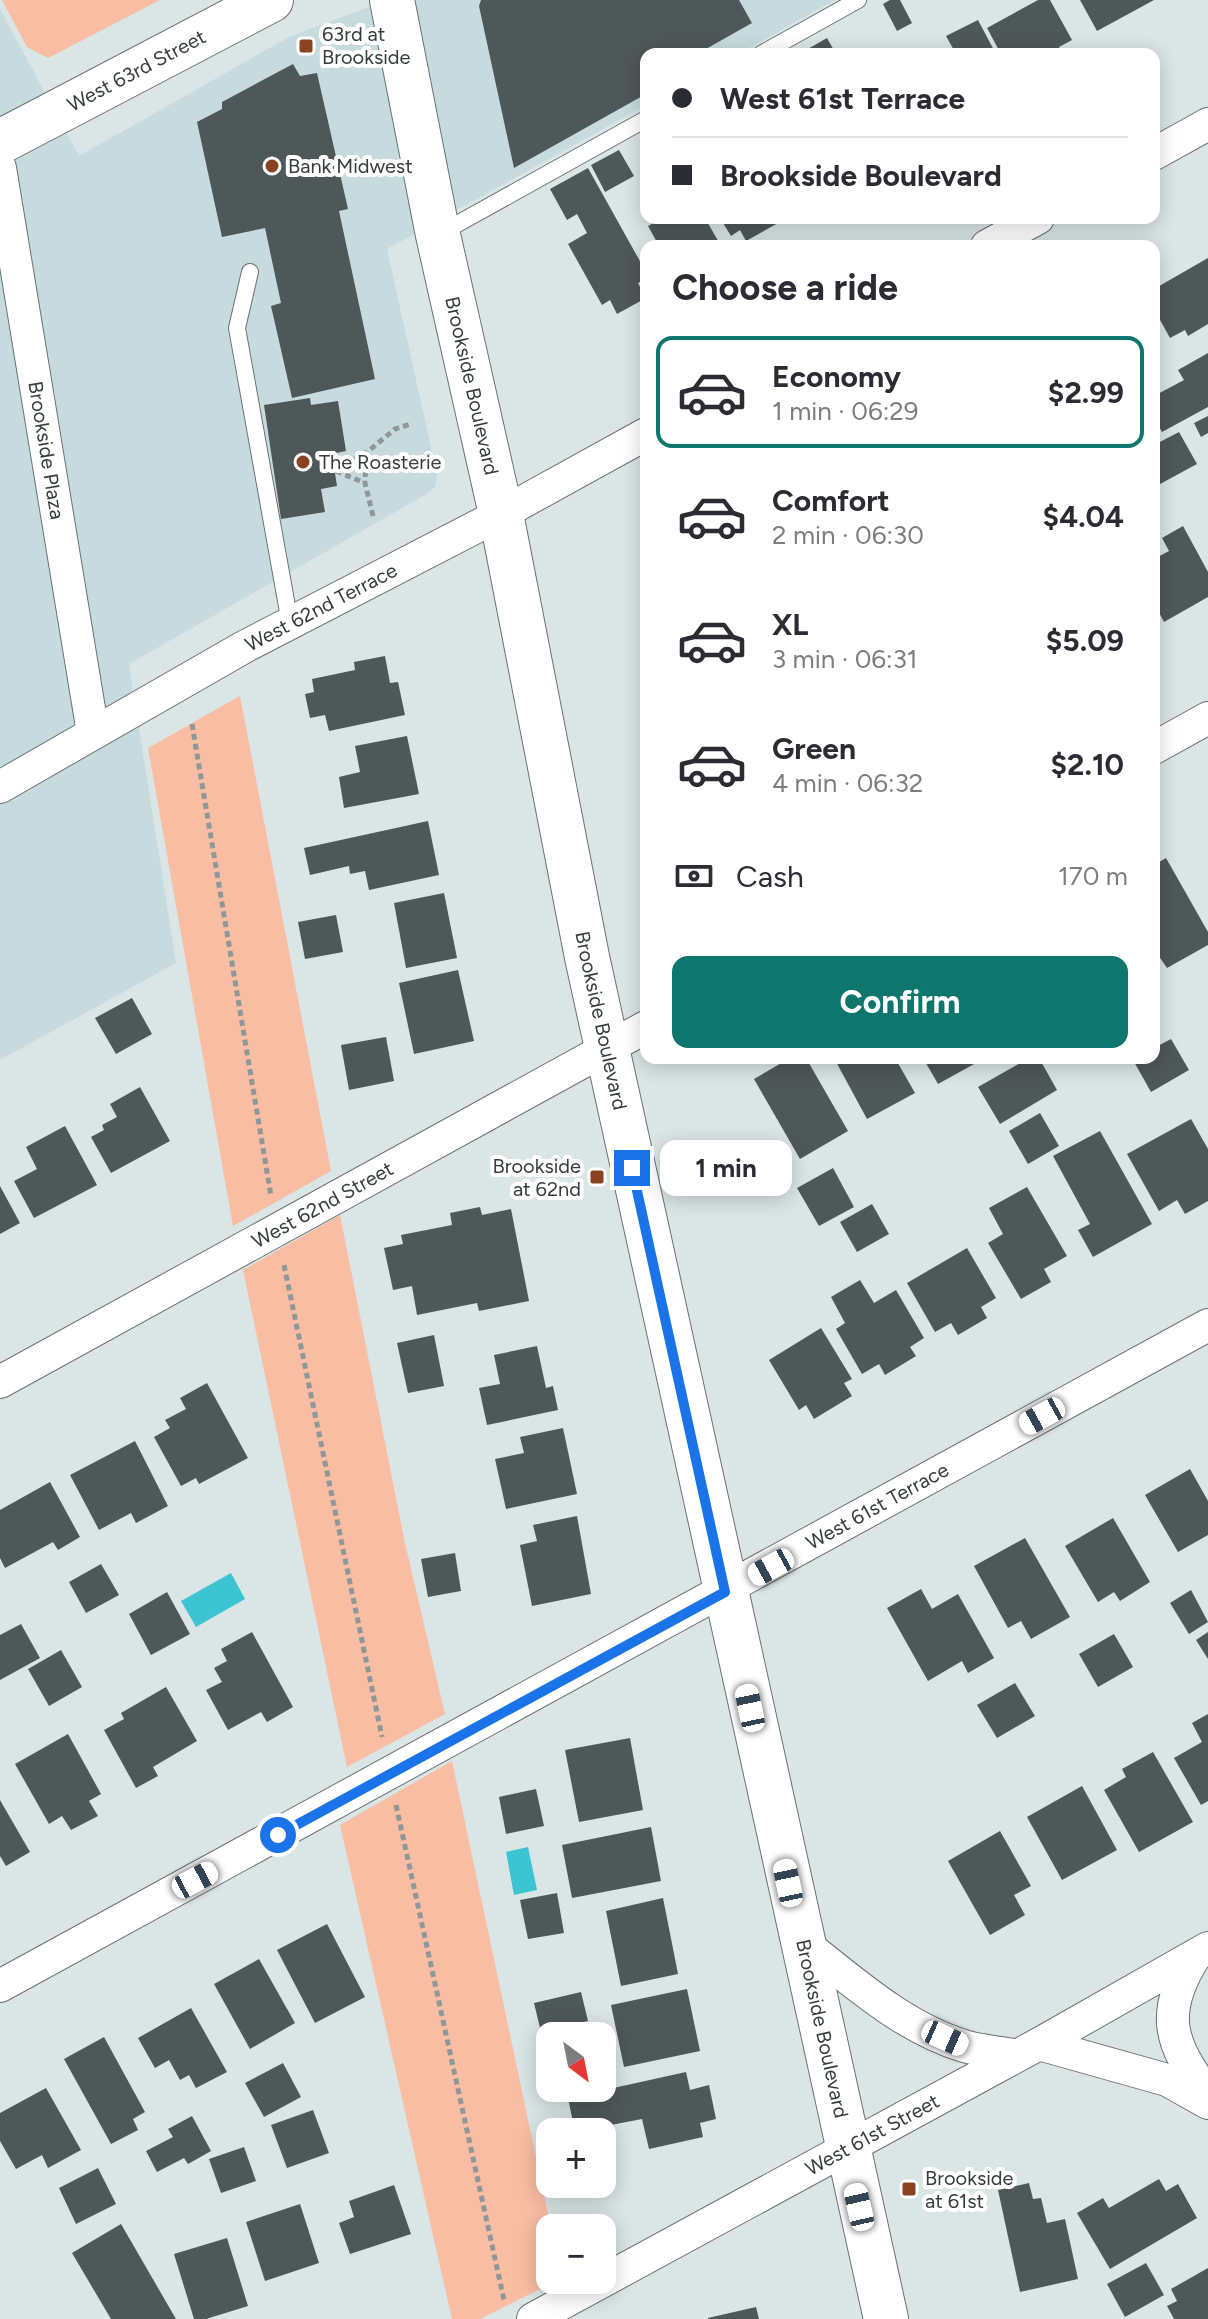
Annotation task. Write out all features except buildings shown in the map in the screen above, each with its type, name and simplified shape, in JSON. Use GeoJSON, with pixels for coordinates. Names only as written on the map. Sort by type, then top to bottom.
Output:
{"type":"FeatureCollection","features":[{"type":"Feature","properties":{"kind":"main road","name":"West 63rd Street"},"geometry":{"type":"LineString","coordinates":[[0,142],[271,0]]}},
{"type":"Feature","properties":{"kind":"main road","name":"Brookside Boulevard"},"geometry":{"type":"LineString","coordinates":[[392,0],[438,235],[501,514],[607,1049],[886,2319]]}},
{"type":"Feature","properties":{"kind":"street"},"geometry":{"type":"LineString","coordinates":[[1160,151],[1208,124]]}},
{"type":"Feature","properties":{"kind":"street","name":"Brookside Plaza"},"geometry":{"type":"LineString","coordinates":[[0,168],[93,733]]}},
{"type":"Feature","properties":{"kind":"street"},"geometry":{"type":"LineString","coordinates":[[998,240],[1027,224]]}},
{"type":"Feature","properties":{"kind":"street","name":"West 62nd Terrace"},"geometry":{"type":"LineString","coordinates":[[0,787],[290,623],[501,514],[640,437]]}},
{"type":"Feature","properties":{"kind":"street"},"geometry":{"type":"LineString","coordinates":[[1160,745],[1208,718]]}},
{"type":"Feature","properties":{"kind":"street","name":"West 62nd Street"},"geometry":{"type":"LineString","coordinates":[[0,1382],[640,1030]]}},
{"type":"Feature","properties":{"kind":"street","name":"West 61st Terrace"},"geometry":{"type":"LineString","coordinates":[[0,1986],[1208,1325]]}},
{"type":"Feature","properties":{"kind":"street"},"geometry":{"type":"LineString","coordinates":[[801,1941],[879,2002],[926,2029],[965,2046],[1026,2050],[1115,2063],[1167,2080],[1208,2103]]}},
{"type":"Feature","properties":{"kind":"street"},"geometry":{"type":"LineString","coordinates":[[1202,1951],[1176,1986],[1171,2016],[1180,2050],[1208,2094]]}},
{"type":"Feature","properties":{"kind":"street","name":"West 61st Street"},"geometry":{"type":"LineString","coordinates":[[533,2319],[1202,1951]]}},
{"type":"Feature","properties":{"kind":"lane"},"geometry":{"type":"LineString","coordinates":[[772,48],[858,0]]}},
{"type":"Feature","properties":{"kind":"lane"},"geometry":{"type":"LineString","coordinates":[[438,235],[640,122]]}},
{"type":"Feature","properties":{"kind":"lane"},"geometry":{"type":"LineString","coordinates":[[250,272],[237,328],[290,623]]}},
{"type":"Feature","properties":{"kind":"path"},"geometry":{"type":"LineString","coordinates":[[365,483],[335,471],[366,453],[395,429],[411,424]]}},
{"type":"Feature","properties":{"kind":"path"},"geometry":{"type":"LineString","coordinates":[[366,453],[365,483],[373,516]]}},
{"type":"Feature","properties":{"kind":"path"},"geometry":{"type":"LineString","coordinates":[[192,724],[276,1230]]}},
{"type":"Feature","properties":{"kind":"shaded area"},"geometry":{"type":"Polygon","coordinates":[[[2,0],[160,0],[48,58],[27,47],[2,0]]]}},
{"type":"Feature","properties":{"kind":"shaded area"},"geometry":{"type":"Polygon","coordinates":[[[388,0],[835,0],[749,48],[640,48],[640,108],[387,249],[437,474],[435,487],[129,664],[176,963],[0,1060],[0,9],[79,156],[289,37],[388,0]]]}},
{"type":"Feature","properties":{"kind":"shaded area"},"geometry":{"type":"Polygon","coordinates":[[[240,696],[331,1171],[233,1226],[148,748],[240,696]]]}},
{"type":"Feature","properties":{"kind":"shaded area"},"geometry":{"type":"Polygon","coordinates":[[[340,1215],[405,1543],[445,1714],[347,1767],[243,1270],[340,1215]]]}},
{"type":"Feature","properties":{"kind":"shaded area"},"geometry":{"type":"Polygon","coordinates":[[[452,1761],[536,2157],[536,2198],[545,2198],[548,2214],[536,2214],[536,2291],[480,2319],[452,2319],[340,1825],[452,1761]]]}},
{"type":"Feature","properties":{"kind":"water"},"geometry":{"type":"Polygon","coordinates":[[[231,1573],[245,1599],[196,1627],[181,1601],[231,1573]]]}},
{"type":"Feature","properties":{"kind":"water"},"geometry":{"type":"Polygon","coordinates":[[[528,1847],[537,1890],[514,1895],[506,1852],[528,1847]]]}},
{"type":"Feature","properties":{"kind":"place","name":"63rd at Brookside"},"geometry":{"type":"Point","coordinates":[306,46]}},
{"type":"Feature","properties":{"kind":"place","name":"Bank Midwest"},"geometry":{"type":"Point","coordinates":[272,166]}},
{"type":"Feature","properties":{"kind":"place","name":"The Roasterie"},"geometry":{"type":"Point","coordinates":[303,462]}},
{"type":"Feature","properties":{"kind":"place","name":"Brookside at 62nd"},"geometry":{"type":"Point","coordinates":[597,1177]}},
{"type":"Feature","properties":{"kind":"place","name":"Brookside at 61st"},"geometry":{"type":"Point","coordinates":[909,2189]}},
{"type":"Feature","properties":{"kind":"route"},"geometry":{"type":"LineString","coordinates":[[278,1835],[725,1592],[632,1168]]}}]}
